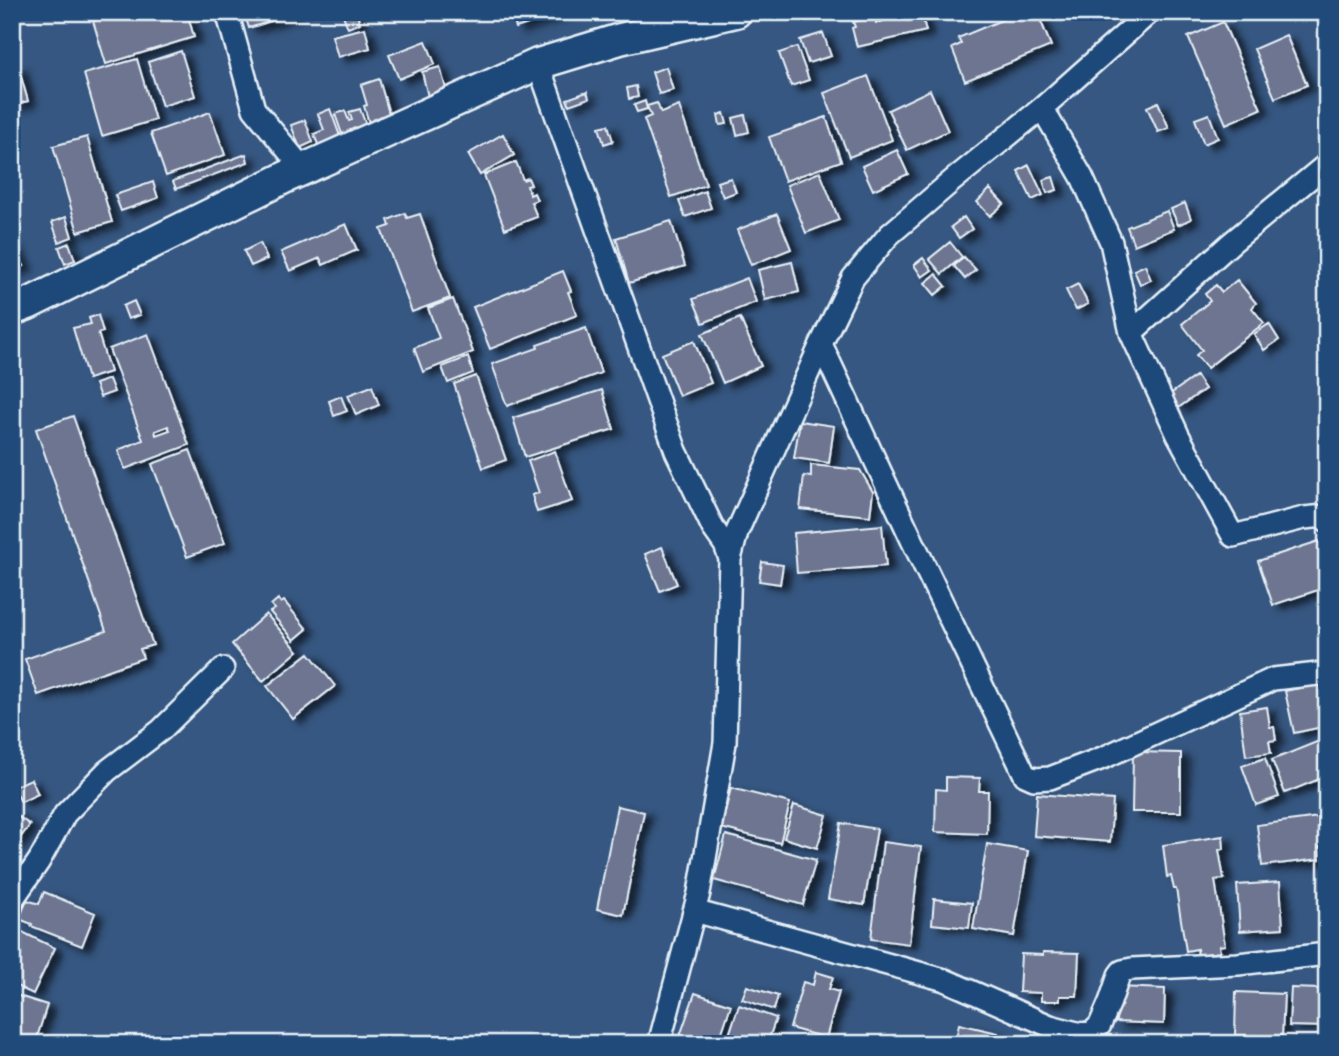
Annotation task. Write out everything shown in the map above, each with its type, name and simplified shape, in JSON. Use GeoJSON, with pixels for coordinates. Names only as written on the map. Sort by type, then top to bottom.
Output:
{"type":"FeatureCollection","features":[{"type":"Feature","properties":{"kind":"street"},"geometry":{"type":"LineString","coordinates":[[226,12],[254,109],[303,169]]}},
{"type":"Feature","properties":{"kind":"street"},"geometry":{"type":"LineString","coordinates":[[17,303],[303,169],[538,64],[620,39],[657,21],[736,12]]}},
{"type":"Feature","properties":{"kind":"street"},"geometry":{"type":"LineString","coordinates":[[659,1044],[699,893],[725,743],[730,559],[737,532],[821,344],[853,278],[889,235],[1042,108],[1150,12]]}},
{"type":"Feature","properties":{"kind":"street"},"geometry":{"type":"LineString","coordinates":[[538,64],[676,451],[730,559]]}},
{"type":"Feature","properties":{"kind":"street"},"geometry":{"type":"LineString","coordinates":[[1042,108],[1082,177],[1111,242],[1131,332],[1178,435],[1233,536],[1304,519],[1325,516],[1327,521]]}},
{"type":"Feature","properties":{"kind":"street"},"geometry":{"type":"LineString","coordinates":[[1131,332],[1231,243],[1327,164]]}},
{"type":"Feature","properties":{"kind":"street"},"geometry":{"type":"LineString","coordinates":[[821,344],[1025,775],[1042,780],[1105,757],[1273,679],[1327,673]]}},
{"type":"Feature","properties":{"kind":"street"},"geometry":{"type":"LineString","coordinates":[[12,900],[39,861],[65,814],[107,771],[161,730],[223,669]]}},
{"type":"Feature","properties":{"kind":"street"},"geometry":{"type":"LineString","coordinates":[[694,911],[945,979],[1050,1026],[1082,1034],[1093,1032],[1100,1026],[1122,971],[1238,964],[1327,954]]}},
{"type":"Feature","properties":{"kind":"building"},"geometry":{"type":"Polygon","coordinates":[[[121,12],[187,12],[194,37],[106,64],[93,21],[121,12]]]}},
{"type":"Feature","properties":{"kind":"building"},"geometry":{"type":"Polygon","coordinates":[[[244,12],[296,12],[297,13],[249,28],[244,12]]]}},
{"type":"Feature","properties":{"kind":"building"},"geometry":{"type":"Polygon","coordinates":[[[356,12],[360,23],[348,28],[343,15],[356,12]]]}},
{"type":"Feature","properties":{"kind":"building"},"geometry":{"type":"Polygon","coordinates":[[[511,12],[564,12],[516,28],[511,12]]]}},
{"type":"Feature","properties":{"kind":"building"},"geometry":{"type":"Polygon","coordinates":[[[900,12],[901,17],[921,12],[926,31],[857,47],[853,22],[875,17],[876,23],[894,18],[893,13],[900,12]]]}},
{"type":"Feature","properties":{"kind":"building"},"geometry":{"type":"Polygon","coordinates":[[[1021,12],[1030,12],[1032,17],[1038,14],[1051,46],[965,81],[952,48],[961,44],[958,38],[1021,12]]]}},
{"type":"Feature","properties":{"kind":"building"},"geometry":{"type":"Polygon","coordinates":[[[1223,22],[1261,109],[1226,124],[1188,37],[1223,22]]]}},
{"type":"Feature","properties":{"kind":"building"},"geometry":{"type":"Polygon","coordinates":[[[365,28],[370,48],[338,57],[332,36],[365,28]]]}},
{"type":"Feature","properties":{"kind":"building"},"geometry":{"type":"Polygon","coordinates":[[[823,33],[831,56],[808,63],[800,40],[823,33]]]}},
{"type":"Feature","properties":{"kind":"building"},"geometry":{"type":"Polygon","coordinates":[[[1286,35],[1307,85],[1275,98],[1254,49],[1286,35]]]}},
{"type":"Feature","properties":{"kind":"building"},"geometry":{"type":"Polygon","coordinates":[[[426,41],[435,64],[399,79],[389,55],[426,41]]]}},
{"type":"Feature","properties":{"kind":"building"},"geometry":{"type":"Polygon","coordinates":[[[797,47],[809,80],[791,86],[779,53],[797,47]]]}},
{"type":"Feature","properties":{"kind":"building"},"geometry":{"type":"Polygon","coordinates":[[[181,51],[195,96],[162,106],[148,62],[181,51]]]}},
{"type":"Feature","properties":{"kind":"building"},"geometry":{"type":"Polygon","coordinates":[[[137,59],[155,120],[102,136],[84,74],[137,59]]]}},
{"type":"Feature","properties":{"kind":"building"},"geometry":{"type":"Polygon","coordinates":[[[18,66],[28,101],[12,106],[12,67],[18,66]]]}},
{"type":"Feature","properties":{"kind":"building"},"geometry":{"type":"Polygon","coordinates":[[[440,67],[448,96],[429,101],[422,72],[440,67]]]}},
{"type":"Feature","properties":{"kind":"building"},"geometry":{"type":"Polygon","coordinates":[[[666,67],[673,90],[659,94],[652,72],[666,67]]]}},
{"type":"Feature","properties":{"kind":"building"},"geometry":{"type":"Polygon","coordinates":[[[868,76],[892,140],[849,157],[824,93],[868,76]]]}},
{"type":"Feature","properties":{"kind":"building"},"geometry":{"type":"Polygon","coordinates":[[[379,79],[390,117],[369,123],[361,85],[379,79]]]}},
{"type":"Feature","properties":{"kind":"building"},"geometry":{"type":"Polygon","coordinates":[[[636,86],[638,97],[629,99],[627,88],[636,86]]]}},
{"type":"Feature","properties":{"kind":"building"},"geometry":{"type":"Polygon","coordinates":[[[930,90],[948,131],[907,150],[888,110],[930,90]]]}},
{"type":"Feature","properties":{"kind":"building"},"geometry":{"type":"Polygon","coordinates":[[[587,92],[589,98],[569,105],[567,99],[587,92]]]}},
{"type":"Feature","properties":{"kind":"building"},"geometry":{"type":"Polygon","coordinates":[[[645,101],[647,109],[637,112],[634,105],[645,101]]]}},
{"type":"Feature","properties":{"kind":"building"},"geometry":{"type":"Polygon","coordinates":[[[1158,102],[1169,128],[1158,132],[1147,107],[1158,102]]]}},
{"type":"Feature","properties":{"kind":"building"},"geometry":{"type":"Polygon","coordinates":[[[657,103],[661,113],[679,106],[706,185],[671,197],[644,119],[651,116],[647,106],[657,103]]]}},
{"type":"Feature","properties":{"kind":"building"},"geometry":{"type":"Polygon","coordinates":[[[330,109],[341,139],[319,147],[314,134],[324,130],[318,114],[330,109]]]}},
{"type":"Feature","properties":{"kind":"building"},"geometry":{"type":"Polygon","coordinates":[[[360,109],[367,128],[343,137],[335,114],[345,111],[349,121],[352,120],[349,112],[360,109]]]}},
{"type":"Feature","properties":{"kind":"building"},"geometry":{"type":"Polygon","coordinates":[[[210,112],[225,155],[166,176],[151,133],[210,112]]]}},
{"type":"Feature","properties":{"kind":"building"},"geometry":{"type":"Polygon","coordinates":[[[724,113],[727,124],[720,125],[718,115],[724,113]]]}},
{"type":"Feature","properties":{"kind":"building"},"geometry":{"type":"Polygon","coordinates":[[[1209,114],[1218,138],[1204,144],[1195,119],[1209,114]]]}},
{"type":"Feature","properties":{"kind":"building"},"geometry":{"type":"Polygon","coordinates":[[[745,115],[749,132],[737,135],[733,118],[745,115]]]}},
{"type":"Feature","properties":{"kind":"building"},"geometry":{"type":"Polygon","coordinates":[[[826,117],[841,161],[785,181],[769,137],[826,117]]]}},
{"type":"Feature","properties":{"kind":"building"},"geometry":{"type":"Polygon","coordinates":[[[305,120],[313,142],[300,148],[291,125],[305,120]]]}},
{"type":"Feature","properties":{"kind":"building"},"geometry":{"type":"Polygon","coordinates":[[[608,125],[613,141],[604,144],[599,127],[608,125]]]}},
{"type":"Feature","properties":{"kind":"building"},"geometry":{"type":"Polygon","coordinates":[[[503,134],[514,155],[480,175],[468,154],[503,134]]]}},
{"type":"Feature","properties":{"kind":"building"},"geometry":{"type":"Polygon","coordinates":[[[87,137],[112,222],[78,232],[53,146],[87,137]]]}},
{"type":"Feature","properties":{"kind":"building"},"geometry":{"type":"Polygon","coordinates":[[[897,150],[908,174],[873,190],[862,166],[897,150]]]}},
{"type":"Feature","properties":{"kind":"building"},"geometry":{"type":"Polygon","coordinates":[[[246,154],[248,162],[176,189],[173,181],[246,154]]]}},
{"type":"Feature","properties":{"kind":"building"},"geometry":{"type":"Polygon","coordinates":[[[516,162],[523,180],[528,178],[531,185],[527,186],[530,195],[534,193],[537,200],[531,202],[537,217],[505,229],[484,175],[516,162]]]}},
{"type":"Feature","properties":{"kind":"building"},"geometry":{"type":"Polygon","coordinates":[[[1029,165],[1043,195],[1032,200],[1018,171],[1029,165]]]}},
{"type":"Feature","properties":{"kind":"building"},"geometry":{"type":"Polygon","coordinates":[[[820,172],[839,220],[806,233],[787,185],[820,172]]]}},
{"type":"Feature","properties":{"kind":"building"},"geometry":{"type":"Polygon","coordinates":[[[1053,177],[1057,190],[1047,193],[1043,180],[1053,177]]]}},
{"type":"Feature","properties":{"kind":"building"},"geometry":{"type":"Polygon","coordinates":[[[731,178],[736,192],[723,197],[717,182],[731,178]]]}},
{"type":"Feature","properties":{"kind":"building"},"geometry":{"type":"Polygon","coordinates":[[[153,182],[158,198],[121,211],[115,195],[153,182]]]}},
{"type":"Feature","properties":{"kind":"building"},"geometry":{"type":"Polygon","coordinates":[[[990,189],[1004,204],[990,216],[977,202],[990,189]]]}},
{"type":"Feature","properties":{"kind":"building"},"geometry":{"type":"Polygon","coordinates":[[[705,191],[711,208],[685,217],[679,201],[705,191]]]}},
{"type":"Feature","properties":{"kind":"building"},"geometry":{"type":"Polygon","coordinates":[[[1185,203],[1191,219],[1178,225],[1171,209],[1185,203]]]}},
{"type":"Feature","properties":{"kind":"building"},"geometry":{"type":"Polygon","coordinates":[[[1167,211],[1174,229],[1134,245],[1127,227],[1167,211]]]}},
{"type":"Feature","properties":{"kind":"building"},"geometry":{"type":"Polygon","coordinates":[[[405,213],[407,218],[420,214],[450,298],[412,312],[381,229],[390,226],[388,220],[405,213]]]}},
{"type":"Feature","properties":{"kind":"building"},"geometry":{"type":"Polygon","coordinates":[[[777,214],[791,249],[751,265],[737,230],[777,214]]]}},
{"type":"Feature","properties":{"kind":"building"},"geometry":{"type":"Polygon","coordinates":[[[66,217],[72,237],[59,242],[52,222],[66,217]]]}},
{"type":"Feature","properties":{"kind":"building"},"geometry":{"type":"Polygon","coordinates":[[[964,217],[972,229],[959,238],[951,227],[964,217]]]}},
{"type":"Feature","properties":{"kind":"building"},"geometry":{"type":"Polygon","coordinates":[[[671,221],[685,266],[629,283],[616,238],[671,221]]]}},
{"type":"Feature","properties":{"kind":"building"},"geometry":{"type":"Polygon","coordinates":[[[346,224],[357,250],[323,265],[320,258],[290,271],[281,252],[346,224]]]}},
{"type":"Feature","properties":{"kind":"building"},"geometry":{"type":"Polygon","coordinates":[[[950,242],[962,257],[942,274],[929,259],[950,242]]]}},
{"type":"Feature","properties":{"kind":"building"},"geometry":{"type":"Polygon","coordinates":[[[69,243],[75,260],[65,264],[59,247],[69,243]]]}},
{"type":"Feature","properties":{"kind":"building"},"geometry":{"type":"Polygon","coordinates":[[[260,243],[267,259],[251,266],[244,251],[260,243]]]}},
{"type":"Feature","properties":{"kind":"building"},"geometry":{"type":"Polygon","coordinates":[[[12,244],[24,266],[12,272],[12,244]]]}},
{"type":"Feature","properties":{"kind":"building"},"geometry":{"type":"Polygon","coordinates":[[[964,257],[976,270],[965,279],[954,266],[964,257]]]}},
{"type":"Feature","properties":{"kind":"building"},"geometry":{"type":"Polygon","coordinates":[[[923,258],[932,270],[922,277],[914,265],[923,258]]]}},
{"type":"Feature","properties":{"kind":"building"},"geometry":{"type":"Polygon","coordinates":[[[792,262],[799,292],[765,300],[758,270],[792,262]]]}},
{"type":"Feature","properties":{"kind":"building"},"geometry":{"type":"Polygon","coordinates":[[[1145,265],[1151,280],[1140,284],[1134,270],[1145,265]]]}},
{"type":"Feature","properties":{"kind":"building"},"geometry":{"type":"Polygon","coordinates":[[[563,271],[577,315],[490,349],[473,307],[563,271]]]}},
{"type":"Feature","properties":{"kind":"building"},"geometry":{"type":"Polygon","coordinates":[[[936,274],[946,286],[935,295],[925,283],[936,274]]]}},
{"type":"Feature","properties":{"kind":"building"},"geometry":{"type":"Polygon","coordinates":[[[747,278],[756,302],[703,323],[693,299],[747,278]]]}},
{"type":"Feature","properties":{"kind":"building"},"geometry":{"type":"Polygon","coordinates":[[[1237,280],[1256,303],[1252,308],[1264,323],[1207,368],[1196,355],[1202,350],[1182,324],[1210,301],[1205,294],[1216,285],[1222,292],[1237,280]]]}},
{"type":"Feature","properties":{"kind":"building"},"geometry":{"type":"Polygon","coordinates":[[[1078,284],[1088,304],[1076,310],[1066,290],[1078,284]]]}},
{"type":"Feature","properties":{"kind":"building"},"geometry":{"type":"Polygon","coordinates":[[[453,299],[473,352],[423,372],[414,348],[439,338],[428,308],[453,299]]]}},
{"type":"Feature","properties":{"kind":"building"},"geometry":{"type":"Polygon","coordinates":[[[134,301],[140,315],[128,319],[123,306],[134,301]]]}},
{"type":"Feature","properties":{"kind":"building"},"geometry":{"type":"Polygon","coordinates":[[[98,315],[103,332],[98,333],[110,372],[88,379],[73,328],[91,324],[89,318],[98,315]]]}},
{"type":"Feature","properties":{"kind":"building"},"geometry":{"type":"Polygon","coordinates":[[[740,318],[761,366],[723,383],[702,334],[740,318]]]}},
{"type":"Feature","properties":{"kind":"building"},"geometry":{"type":"Polygon","coordinates":[[[1269,324],[1279,340],[1264,350],[1254,334],[1269,324]]]}},
{"type":"Feature","properties":{"kind":"building"},"geometry":{"type":"Polygon","coordinates":[[[586,328],[601,373],[507,406],[492,364],[586,328]]]}},
{"type":"Feature","properties":{"kind":"building"},"geometry":{"type":"Polygon","coordinates":[[[148,334],[189,445],[125,469],[118,450],[143,440],[109,349],[148,334]],[[168,426],[155,431],[156,435],[170,430],[168,426]]]}},
{"type":"Feature","properties":{"kind":"building"},"geometry":{"type":"Polygon","coordinates":[[[694,341],[711,383],[679,396],[662,354],[694,341]]]}},
{"type":"Feature","properties":{"kind":"building"},"geometry":{"type":"Polygon","coordinates":[[[468,357],[473,373],[448,383],[442,367],[468,357]]]}},
{"type":"Feature","properties":{"kind":"building"},"geometry":{"type":"Polygon","coordinates":[[[476,376],[506,460],[483,468],[454,384],[476,376]]]}},
{"type":"Feature","properties":{"kind":"building"},"geometry":{"type":"Polygon","coordinates":[[[1196,376],[1205,389],[1178,408],[1169,395],[1196,376]]]}},
{"type":"Feature","properties":{"kind":"building"},"geometry":{"type":"Polygon","coordinates":[[[109,379],[114,392],[100,397],[95,384],[109,379]]]}},
{"type":"Feature","properties":{"kind":"building"},"geometry":{"type":"Polygon","coordinates":[[[372,386],[379,405],[356,415],[348,395],[372,386]]]}},
{"type":"Feature","properties":{"kind":"building"},"geometry":{"type":"Polygon","coordinates":[[[602,390],[614,429],[525,457],[513,418],[602,390]]]}},
{"type":"Feature","properties":{"kind":"building"},"geometry":{"type":"Polygon","coordinates":[[[341,396],[347,411],[334,416],[329,401],[341,396]]]}},
{"type":"Feature","properties":{"kind":"building"},"geometry":{"type":"Polygon","coordinates":[[[73,416],[153,645],[140,649],[143,658],[38,695],[25,659],[106,631],[36,429],[73,416]]]}},
{"type":"Feature","properties":{"kind":"building"},"geometry":{"type":"Polygon","coordinates":[[[800,421],[834,426],[829,463],[794,458],[800,421]]]}},
{"type":"Feature","properties":{"kind":"building"},"geometry":{"type":"Polygon","coordinates":[[[190,450],[225,543],[187,557],[152,464],[190,450]]]}},
{"type":"Feature","properties":{"kind":"building"},"geometry":{"type":"Polygon","coordinates":[[[555,451],[572,501],[537,512],[532,495],[539,493],[528,461],[555,451]]]}},
{"type":"Feature","properties":{"kind":"building"},"geometry":{"type":"Polygon","coordinates":[[[811,465],[860,470],[873,492],[870,516],[800,509],[804,476],[811,477],[811,465]]]}},
{"type":"Feature","properties":{"kind":"building"},"geometry":{"type":"Polygon","coordinates":[[[882,525],[886,566],[797,573],[794,533],[882,525]]]}},
{"type":"Feature","properties":{"kind":"building"},"geometry":{"type":"Polygon","coordinates":[[[1319,541],[1327,563],[1327,587],[1273,605],[1258,561],[1319,541]]]}},
{"type":"Feature","properties":{"kind":"building"},"geometry":{"type":"Polygon","coordinates":[[[662,547],[677,584],[660,591],[645,554],[662,547]]]}},
{"type":"Feature","properties":{"kind":"building"},"geometry":{"type":"Polygon","coordinates":[[[762,562],[783,565],[780,584],[759,581],[762,562]]]}},
{"type":"Feature","properties":{"kind":"building"},"geometry":{"type":"Polygon","coordinates":[[[278,599],[281,603],[284,601],[307,629],[294,640],[270,612],[275,609],[271,605],[278,599]]]}},
{"type":"Feature","properties":{"kind":"building"},"geometry":{"type":"Polygon","coordinates":[[[266,614],[298,651],[263,681],[232,644],[266,614]]]}},
{"type":"Feature","properties":{"kind":"building"},"geometry":{"type":"Polygon","coordinates":[[[309,653],[335,686],[293,719],[267,686],[309,653]]]}},
{"type":"Feature","properties":{"kind":"building"},"geometry":{"type":"Polygon","coordinates":[[[1319,684],[1327,726],[1294,733],[1285,691],[1319,684]]]}},
{"type":"Feature","properties":{"kind":"building"},"geometry":{"type":"Polygon","coordinates":[[[1267,707],[1270,727],[1274,727],[1276,740],[1269,741],[1271,753],[1246,756],[1240,711],[1267,707]]]}},
{"type":"Feature","properties":{"kind":"building"},"geometry":{"type":"Polygon","coordinates":[[[1324,739],[1327,745],[1327,776],[1285,793],[1272,760],[1324,739]]]}},
{"type":"Feature","properties":{"kind":"building"},"geometry":{"type":"Polygon","coordinates":[[[1133,752],[1181,753],[1181,812],[1132,812],[1133,752]]]}},
{"type":"Feature","properties":{"kind":"building"},"geometry":{"type":"Polygon","coordinates":[[[1265,758],[1279,797],[1256,805],[1242,766],[1265,758]]]}},
{"type":"Feature","properties":{"kind":"building"},"geometry":{"type":"Polygon","coordinates":[[[946,777],[980,778],[979,791],[988,791],[987,834],[935,832],[936,789],[946,790],[946,777]]]}},
{"type":"Feature","properties":{"kind":"building"},"geometry":{"type":"Polygon","coordinates":[[[31,779],[38,794],[21,802],[13,787],[31,779]]]}},
{"type":"Feature","properties":{"kind":"building"},"geometry":{"type":"Polygon","coordinates":[[[731,788],[790,803],[780,843],[721,828],[731,788]]]}},
{"type":"Feature","properties":{"kind":"building"},"geometry":{"type":"Polygon","coordinates":[[[1037,794],[1113,800],[1110,842],[1034,836],[1037,794]]]}},
{"type":"Feature","properties":{"kind":"building"},"geometry":{"type":"Polygon","coordinates":[[[794,805],[827,815],[817,848],[784,838],[794,805]]]}},
{"type":"Feature","properties":{"kind":"building"},"geometry":{"type":"Polygon","coordinates":[[[617,806],[644,812],[623,915],[597,909],[617,806]]]}},
{"type":"Feature","properties":{"kind":"building"},"geometry":{"type":"Polygon","coordinates":[[[12,812],[30,825],[12,848],[12,812]]]}},
{"type":"Feature","properties":{"kind":"building"},"geometry":{"type":"Polygon","coordinates":[[[1327,816],[1327,834],[1324,834],[1326,846],[1319,847],[1320,859],[1262,866],[1257,825],[1327,816]]]}},
{"type":"Feature","properties":{"kind":"building"},"geometry":{"type":"Polygon","coordinates":[[[841,823],[877,829],[864,905],[828,899],[841,823]]]}},
{"type":"Feature","properties":{"kind":"building"},"geometry":{"type":"Polygon","coordinates":[[[726,835],[816,860],[803,905],[714,880],[726,835]]]}},
{"type":"Feature","properties":{"kind":"building"},"geometry":{"type":"Polygon","coordinates":[[[1223,836],[1224,849],[1219,850],[1224,879],[1215,880],[1225,945],[1219,946],[1220,952],[1198,955],[1197,949],[1186,951],[1176,889],[1171,876],[1167,877],[1163,845],[1223,836]]]}},
{"type":"Feature","properties":{"kind":"building"},"geometry":{"type":"Polygon","coordinates":[[[883,842],[921,847],[909,944],[871,939],[883,842]]]}},
{"type":"Feature","properties":{"kind":"building"},"geometry":{"type":"Polygon","coordinates":[[[987,844],[1028,851],[1014,936],[973,929],[987,844]]]}},
{"type":"Feature","properties":{"kind":"building"},"geometry":{"type":"Polygon","coordinates":[[[1280,882],[1283,928],[1240,931],[1237,885],[1280,882]]]}},
{"type":"Feature","properties":{"kind":"building"},"geometry":{"type":"Polygon","coordinates":[[[44,892],[95,913],[82,946],[19,919],[27,900],[39,904],[44,892]]]}},
{"type":"Feature","properties":{"kind":"building"},"geometry":{"type":"Polygon","coordinates":[[[934,899],[972,903],[969,928],[932,924],[934,899]]]}},
{"type":"Feature","properties":{"kind":"building"},"geometry":{"type":"Polygon","coordinates":[[[20,931],[55,948],[33,994],[12,984],[12,942],[15,943],[20,931]]]}},
{"type":"Feature","properties":{"kind":"building"},"geometry":{"type":"Polygon","coordinates":[[[1043,952],[1079,953],[1077,996],[1060,996],[1060,1001],[1041,1001],[1041,993],[1019,992],[1021,954],[1043,955],[1043,952]]]}},
{"type":"Feature","properties":{"kind":"building"},"geometry":{"type":"Polygon","coordinates":[[[816,972],[833,977],[829,989],[839,992],[826,1038],[790,1028],[803,982],[813,985],[816,972]]]}},
{"type":"Feature","properties":{"kind":"building"},"geometry":{"type":"Polygon","coordinates":[[[747,986],[778,996],[774,1010],[742,999],[747,986]]]}},
{"type":"Feature","properties":{"kind":"building"},"geometry":{"type":"Polygon","coordinates":[[[1118,987],[1165,989],[1164,1024],[1116,1022],[1118,987]]]}},
{"type":"Feature","properties":{"kind":"building"},"geometry":{"type":"Polygon","coordinates":[[[1291,988],[1321,989],[1321,1003],[1327,1003],[1327,1027],[1289,1026],[1291,988]]]}},
{"type":"Feature","properties":{"kind":"building"},"geometry":{"type":"Polygon","coordinates":[[[1236,992],[1284,994],[1282,1037],[1235,1035],[1236,992]]]}},
{"type":"Feature","properties":{"kind":"building"},"geometry":{"type":"Polygon","coordinates":[[[695,993],[731,1005],[718,1044],[692,1044],[679,1039],[695,993]]]}},
{"type":"Feature","properties":{"kind":"building"},"geometry":{"type":"Polygon","coordinates":[[[12,994],[47,1005],[35,1044],[12,1038],[12,994]]]}},
{"type":"Feature","properties":{"kind":"building"},"geometry":{"type":"Polygon","coordinates":[[[739,1005],[776,1018],[767,1044],[726,1044],[739,1005]]]}},
{"type":"Feature","properties":{"kind":"building"},"geometry":{"type":"Polygon","coordinates":[[[959,1024],[998,1033],[996,1044],[955,1044],[959,1024]]]}}]}
